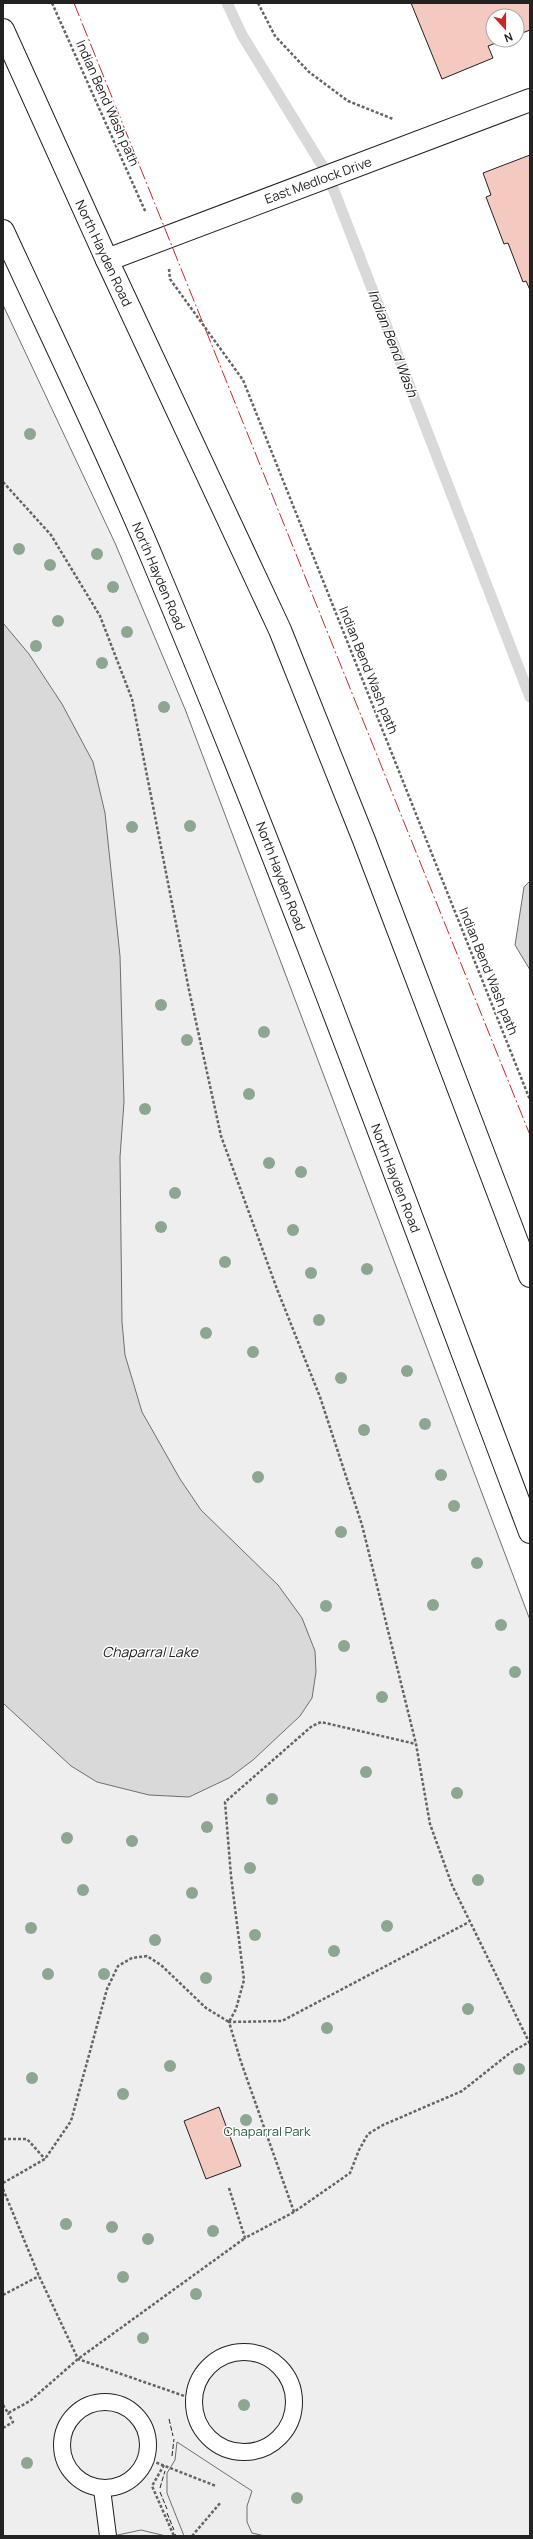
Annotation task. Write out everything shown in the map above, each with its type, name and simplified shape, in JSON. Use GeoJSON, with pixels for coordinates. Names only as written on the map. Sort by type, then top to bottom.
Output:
{"type":"FeatureCollection","features":[{"type":"Feature","properties":{"kind":"main road","name":"North Hayden Road"},"geometry":{"type":"LineString","coordinates":[[3,30],[107,260],[280,630],[364,840],[530,1276]]}},
{"type":"Feature","properties":{"kind":"main road","name":"East Medlock Drive"},"geometry":{"type":"LineString","coordinates":[[107,260],[328,175],[411,146],[530,100]]}},
{"type":"Feature","properties":{"kind":"main road","name":"North Hayden Road"},"geometry":{"type":"LineString","coordinates":[[3,231],[153,561],[229,745],[299,921],[530,1532]]}},
{"type":"Feature","properties":{"kind":"lane"},"geometry":{"type":"LineString","coordinates":[[235,2352],[251,2352],[267,2357],[281,2367],[290,2380],[295,2396],[294,2413],[290,2423],[277,2441],[262,2450],[246,2453],[230,2451],[215,2444],[202,2432],[195,2416],[193,2399],[197,2383],[206,2369],[219,2358],[235,2352]]}},
{"type":"Feature","properties":{"kind":"lane"},"geometry":{"type":"LineString","coordinates":[[101,2402],[116,2403],[129,2408],[140,2418],[146,2430],[149,2444],[147,2459],[140,2472],[130,2481],[117,2487],[102,2488],[88,2485],[76,2478],[67,2466],[62,2453],[62,2438],[67,2425],[75,2413],[88,2406],[101,2402]]}},
{"type":"Feature","properties":{"kind":"lane"},"geometry":{"type":"LineString","coordinates":[[102,2488],[108,2536]]}},
{"type":"Feature","properties":{"kind":"path","name":"Indian Bend Wash path"},"geometry":{"type":"LineString","coordinates":[[52,3],[146,211]]}},
{"type":"Feature","properties":{"kind":"path"},"geometry":{"type":"LineString","coordinates":[[258,3],[275,36],[309,72],[348,102],[393,119],[411,146]]}},
{"type":"Feature","properties":{"kind":"path","name":"Indian Bend Wash path"},"geometry":{"type":"LineString","coordinates":[[169,266],[170,279],[243,380],[530,1100]]}},
{"type":"Feature","properties":{"kind":"path"},"geometry":{"type":"LineString","coordinates":[[3,482],[51,536],[100,616],[132,699],[189,990],[222,1136],[277,1289],[320,1398],[362,1525],[416,1744],[430,1824],[452,1884],[530,2043],[510,2053],[462,2091],[383,2125],[368,2134],[359,2150],[350,2173],[294,2212],[245,2238],[78,2359],[30,2401],[8,2413]]}},
{"type":"Feature","properties":{"kind":"path"},"geometry":{"type":"LineString","coordinates":[[294,2212],[241,2062],[229,2022],[236,2009],[244,1980],[230,1876],[225,1802],[312,1726],[321,1722],[416,1744]]}},
{"type":"Feature","properties":{"kind":"path"},"geometry":{"type":"LineString","coordinates":[[3,2183],[45,2159],[71,2121],[107,1989],[118,1966],[132,1958],[147,1956],[161,1965],[206,2008],[229,2022],[282,2021],[470,1922]]}},
{"type":"Feature","properties":{"kind":"path"},"geometry":{"type":"LineString","coordinates":[[3,2139],[27,2139],[45,2159]]}},
{"type":"Feature","properties":{"kind":"path"},"geometry":{"type":"LineString","coordinates":[[229,2188],[245,2238]]}},
{"type":"Feature","properties":{"kind":"path"},"geometry":{"type":"LineString","coordinates":[[3,2189],[39,2276],[78,2359],[193,2399]]}},
{"type":"Feature","properties":{"kind":"path"},"geometry":{"type":"LineString","coordinates":[[3,2295],[39,2276]]}},
{"type":"Feature","properties":{"kind":"path"},"geometry":{"type":"LineString","coordinates":[[3,2405],[13,2422],[3,2428]]}},
{"type":"Feature","properties":{"kind":"path"},"geometry":{"type":"LineString","coordinates":[[147,2459],[216,2486]]}},
{"type":"Feature","properties":{"kind":"path"},"geometry":{"type":"LineString","coordinates":[[164,2465],[152,2486],[174,2536]]}},
{"type":"Feature","properties":{"kind":"path"},"geometry":{"type":"LineString","coordinates":[[192,2536],[221,2502]]}},
{"type":"Feature","properties":{"kind":"green space","name":"Chaparral Park"},"geometry":{"type":"Polygon","coordinates":[[[3,305],[115,543],[185,709],[530,1620],[530,2536],[3,2536],[3,305]]]}},
{"type":"Feature","properties":{"kind":"shaded area"},"geometry":{"type":"Polygon","coordinates":[[[177,2442],[252,2491],[247,2506],[247,2522],[252,2533],[265,2536],[184,2536],[167,2493],[167,2473],[175,2460],[177,2442]]]}},
{"type":"Feature","properties":{"kind":"shaded area"},"geometry":{"type":"Polygon","coordinates":[[[141,2530],[166,2536],[113,2536],[141,2530]]]}},
{"type":"Feature","properties":{"kind":"water","name":"Chaparral Lake"},"geometry":{"type":"Polygon","coordinates":[[[3,623],[29,654],[62,704],[93,762],[105,813],[120,956],[124,1102],[120,1157],[122,1322],[125,1355],[142,1412],[180,1479],[201,1510],[278,1585],[302,1618],[315,1651],[316,1672],[312,1698],[300,1716],[253,1760],[229,1778],[189,1797],[149,1795],[97,1782],[71,1766],[3,1703],[3,623]]]}},
{"type":"Feature","properties":{"kind":"water"},"geometry":{"type":"Polygon","coordinates":[[[530,881],[530,970],[515,945],[524,887],[530,881]]]}},
{"type":"Feature","properties":{"kind":"building"},"geometry":{"type":"Polygon","coordinates":[[[411,3],[530,3],[530,30],[525,32],[525,8],[485,8],[485,48],[489,48],[493,58],[442,79],[411,3]]]}},
{"type":"Feature","properties":{"kind":"building"},"geometry":{"type":"Polygon","coordinates":[[[530,155],[530,290],[526,281],[523,282],[508,243],[504,244],[486,197],[491,195],[483,173],[530,155]]]}},
{"type":"Feature","properties":{"kind":"building"},"geometry":{"type":"Polygon","coordinates":[[[219,2107],[241,2166],[206,2179],[184,2121],[219,2107]]]}},
{"type":"Feature","properties":{"kind":"waterway","name":"Indian Bend Wash"},"geometry":{"type":"LineString","coordinates":[[227,3],[242,35],[328,175],[530,697]]}},
{"type":"Feature","properties":{"kind":"fence"},"geometry":{"type":"LineString","coordinates":[[169,2419],[173,2436]]}},
{"type":"Feature","properties":{"kind":"fence"},"geometry":{"type":"LineString","coordinates":[[172,2456],[174,2439]]}},
{"type":"Feature","properties":{"kind":"fence"},"geometry":{"type":"LineString","coordinates":[[160,2488],[165,2471]]}},
{"type":"Feature","properties":{"kind":"fence"},"geometry":{"type":"LineString","coordinates":[[160,2492],[167,2509]]}},
{"type":"Feature","properties":{"kind":"fence"},"geometry":{"type":"LineString","coordinates":[[167,2513],[174,2530]]}},
{"type":"Feature","properties":{"kind":"power"},"geometry":{"type":"LineString","coordinates":[[74,3],[530,1135]]}}]}
